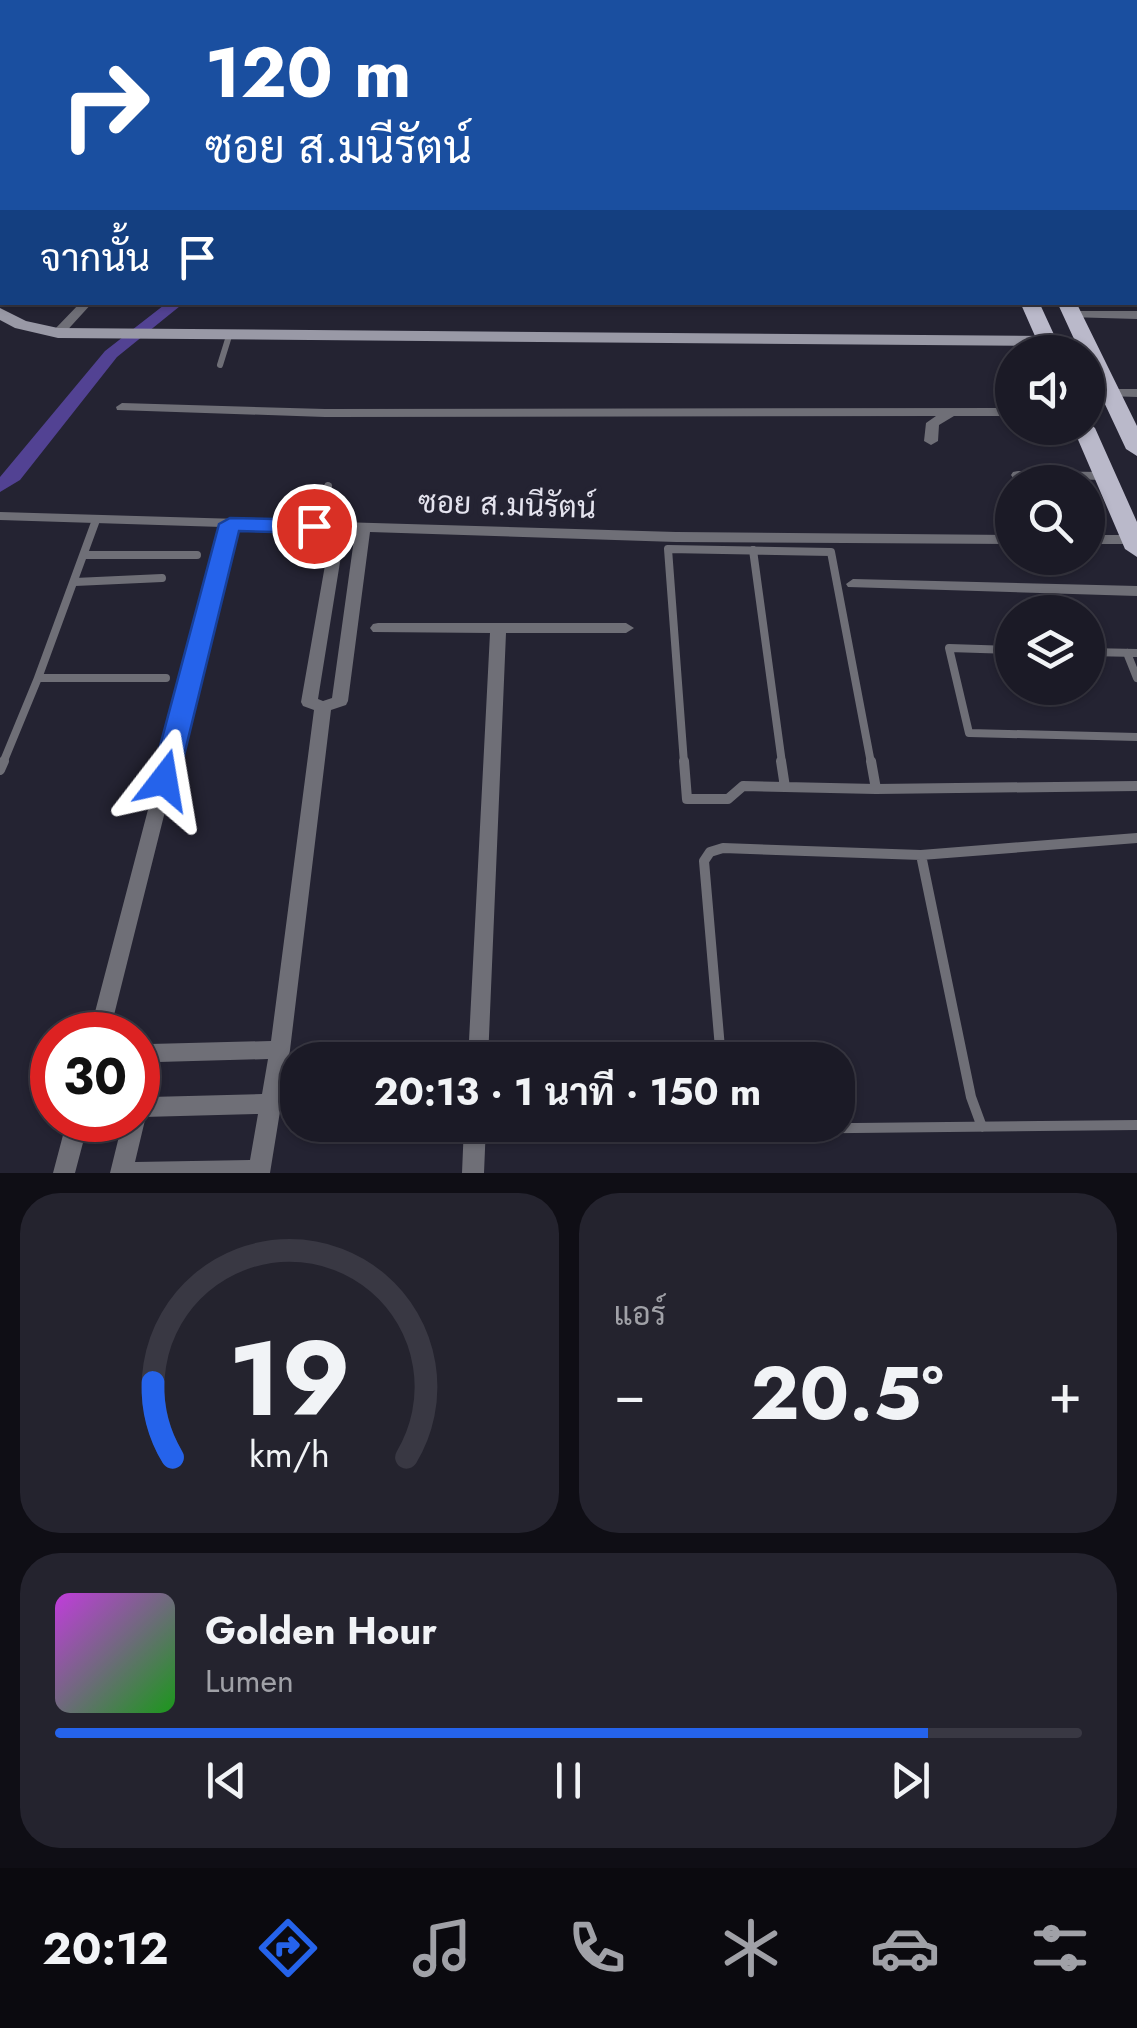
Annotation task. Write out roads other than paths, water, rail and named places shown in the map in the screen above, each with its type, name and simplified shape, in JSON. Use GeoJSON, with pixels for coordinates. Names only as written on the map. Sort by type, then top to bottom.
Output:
{"type":"FeatureCollection","features":[{"type":"Feature","properties":{"kind":"main road"},"geometry":{"type":"LineString","coordinates":[[1030,305],[1044,335]]}},
{"type":"Feature","properties":{"kind":"main road"},"geometry":{"type":"LineString","coordinates":[[1069,308],[1137,449]]}},
{"type":"Feature","properties":{"kind":"main road"},"geometry":{"type":"LineString","coordinates":[[1105,478],[1135,544]]}},
{"type":"Feature","properties":{"kind":"street"},"geometry":{"type":"LineString","coordinates":[[58,333],[85,305]]}},
{"type":"Feature","properties":{"kind":"street"},"geometry":{"type":"LineString","coordinates":[[1069,308],[1137,315]]}},
{"type":"Feature","properties":{"kind":"street"},"geometry":{"type":"LineString","coordinates":[[0,313],[21,325],[58,333],[995,346]]}},
{"type":"Feature","properties":{"kind":"street"},"geometry":{"type":"LineString","coordinates":[[1110,393],[1137,393]]}},
{"type":"Feature","properties":{"kind":"street"},"geometry":{"type":"LineString","coordinates":[[122,407],[325,413],[995,412]]}},
{"type":"Feature","properties":{"kind":"street"},"geometry":{"type":"LineString","coordinates":[[931,441],[936,419],[956,412]]}},
{"type":"Feature","properties":{"kind":"street","name":"ซอย ส.มนีรัตน์"},"geometry":{"type":"LineString","coordinates":[[0,516],[726,538],[995,540]]}},
{"type":"Feature","properties":{"kind":"street"},"geometry":{"type":"LineString","coordinates":[[105,1012],[230,524]]}},
{"type":"Feature","properties":{"kind":"street"},"geometry":{"type":"LineString","coordinates":[[340,527],[309,702],[324,707],[340,702],[363,528]]}},
{"type":"Feature","properties":{"kind":"street"},"geometry":{"type":"LineString","coordinates":[[1105,541],[1135,544]]}},
{"type":"Feature","properties":{"kind":"street"},"geometry":{"type":"LineString","coordinates":[[853,584],[1137,591]]}},
{"type":"Feature","properties":{"kind":"street"},"geometry":{"type":"LineString","coordinates":[[378,628],[626,628]]}},
{"type":"Feature","properties":{"kind":"street"},"geometry":{"type":"LineString","coordinates":[[479,1042],[498,629]]}},
{"type":"Feature","properties":{"kind":"street"},"geometry":{"type":"LineString","coordinates":[[281,1042],[324,707]]}},
{"type":"Feature","properties":{"kind":"street"},"geometry":{"type":"LineString","coordinates":[[129,1173],[259,1171],[280,1050],[160,1053]]}},
{"type":"Feature","properties":{"kind":"street"},"geometry":{"type":"LineString","coordinates":[[160,1106],[270,1104]]}},
{"type":"Feature","properties":{"kind":"street"},"geometry":{"type":"LineString","coordinates":[[64,1173],[72,1142]]}},
{"type":"Feature","properties":{"kind":"street"},"geometry":{"type":"LineString","coordinates":[[121,1173],[129,1142]]}},
{"type":"Feature","properties":{"kind":"street"},"geometry":{"type":"LineString","coordinates":[[473,1173],[474,1142]]}},
{"type":"Feature","properties":{"kind":"lane"},"geometry":{"type":"LineString","coordinates":[[220,366],[229,336]]}},
{"type":"Feature","properties":{"kind":"lane"},"geometry":{"type":"LineString","coordinates":[[314,526],[328,486]]}},
{"type":"Feature","properties":{"kind":"lane"},"geometry":{"type":"LineString","coordinates":[[0,770],[96,520]]}},
{"type":"Feature","properties":{"kind":"lane"},"geometry":{"type":"LineString","coordinates":[[876,790],[831,552],[668,549],[687,798],[728,799],[743,786],[876,790],[1137,786]]}},
{"type":"Feature","properties":{"kind":"lane"},"geometry":{"type":"LineString","coordinates":[[753,550],[784,787]]}},
{"type":"Feature","properties":{"kind":"lane"},"geometry":{"type":"LineString","coordinates":[[84,555],[197,555]]}},
{"type":"Feature","properties":{"kind":"lane"},"geometry":{"type":"LineString","coordinates":[[75,582],[162,578]]}},
{"type":"Feature","properties":{"kind":"lane"},"geometry":{"type":"LineString","coordinates":[[995,649],[948,648],[969,733],[1137,737]]}},
{"type":"Feature","properties":{"kind":"lane"},"geometry":{"type":"LineString","coordinates":[[1105,652],[1132,653],[1137,678]]}},
{"type":"Feature","properties":{"kind":"lane"},"geometry":{"type":"LineString","coordinates":[[38,678],[166,678]]}},
{"type":"Feature","properties":{"kind":"lane"},"geometry":{"type":"LineString","coordinates":[[719,1042],[704,861],[710,852],[723,848],[921,854],[1137,838]]}},
{"type":"Feature","properties":{"kind":"lane"},"geometry":{"type":"LineString","coordinates":[[921,854],[971,1097],[982,1127]]}},
{"type":"Feature","properties":{"kind":"lane"},"geometry":{"type":"LineString","coordinates":[[855,1128],[1137,1125]]}},
{"type":"Feature","properties":{"kind":"waterway"},"geometry":{"type":"LineString","coordinates":[[0,486],[14,476],[111,354],[174,305]]}}]}
